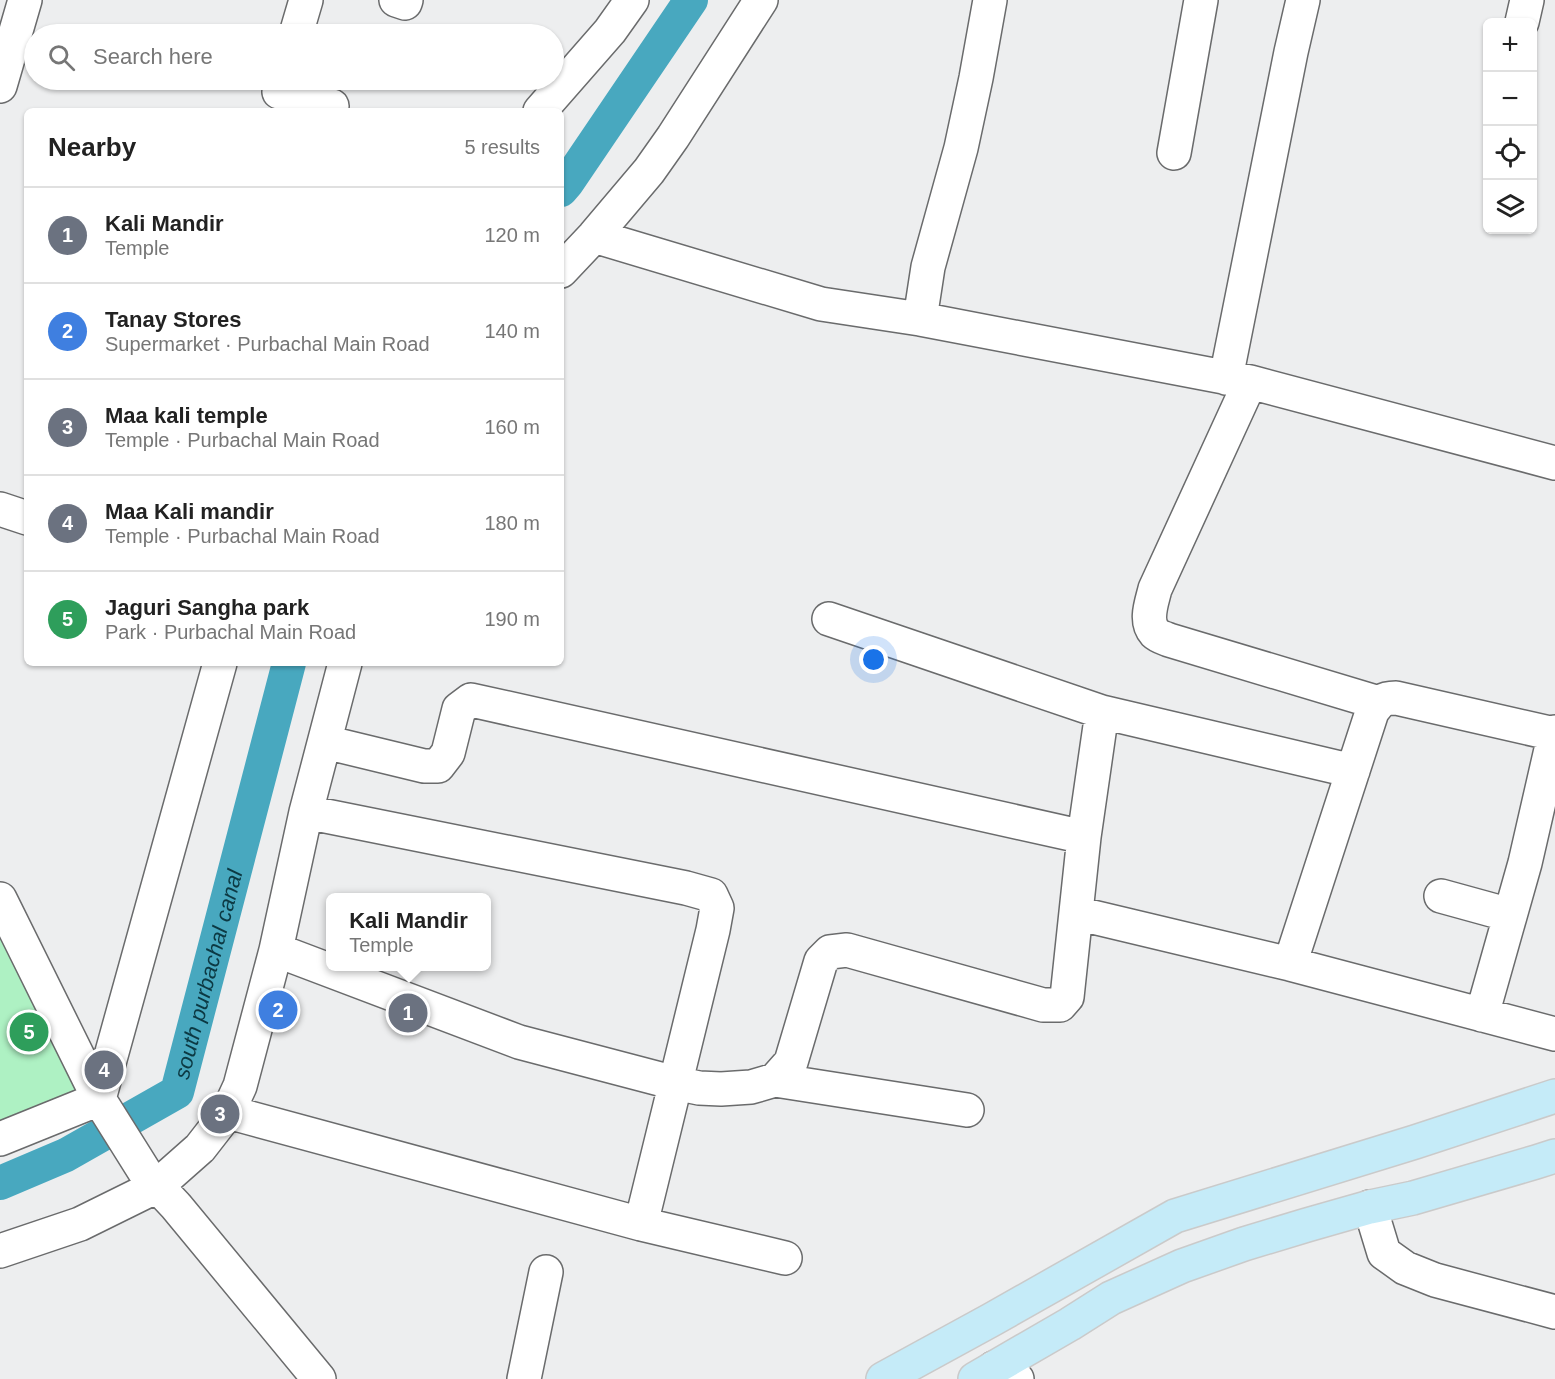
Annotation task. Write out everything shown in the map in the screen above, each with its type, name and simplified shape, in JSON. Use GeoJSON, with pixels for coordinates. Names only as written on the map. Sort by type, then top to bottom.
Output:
{"type":"FeatureCollection","features":[{"type":"Feature","properties":{"kind":"main road"},"geometry":{"type":"LineString","coordinates":[[883,1379],[1175,1216],[1555,1096]]}},
{"type":"Feature","properties":{"kind":"main road"},"geometry":{"type":"LineString","coordinates":[[995,1375],[1111,1298],[1182,1266],[1244,1244],[1370,1207],[1413,1198],[1555,1155]]}},
{"type":"Feature","properties":{"kind":"street"},"geometry":{"type":"LineString","coordinates":[[0,86],[7,36],[25,0]]}},
{"type":"Feature","properties":{"kind":"street"},"geometry":{"type":"LineString","coordinates":[[299,24],[306,0]]}},
{"type":"Feature","properties":{"kind":"street"},"geometry":{"type":"LineString","coordinates":[[396,0],[405,3],[406,0]]}},
{"type":"Feature","properties":{"kind":"street"},"geometry":{"type":"LineString","coordinates":[[564,84],[610,31],[632,0]]}},
{"type":"Feature","properties":{"kind":"street"},"geometry":{"type":"LineString","coordinates":[[564,268],[649,171],[760,0]]}},
{"type":"Feature","properties":{"kind":"street"},"geometry":{"type":"LineString","coordinates":[[920,319],[928,267],[961,148],[990,0]]}},
{"type":"Feature","properties":{"kind":"street"},"geometry":{"type":"LineString","coordinates":[[1174,153],[1201,0]]}},
{"type":"Feature","properties":{"kind":"street"},"geometry":{"type":"LineString","coordinates":[[1303,0],[1291,52],[1238,380],[1155,589],[1150,624],[1156,634],[1169,640],[1379,703]]}},
{"type":"Feature","properties":{"kind":"street"},"geometry":{"type":"LineString","coordinates":[[1523,18],[1527,0]]}},
{"type":"Feature","properties":{"kind":"street"},"geometry":{"type":"LineString","coordinates":[[280,90],[279,92],[332,106],[332,108]]}},
{"type":"Feature","properties":{"kind":"street"},"geometry":{"type":"LineString","coordinates":[[543,108],[558,90]]}},
{"type":"Feature","properties":{"kind":"street"},"geometry":{"type":"LineString","coordinates":[[594,236],[821,303],[920,319],[1238,380],[1555,463]]}},
{"type":"Feature","properties":{"kind":"street"},"geometry":{"type":"LineString","coordinates":[[0,509],[24,517]]}},
{"type":"Feature","properties":{"kind":"street"},"geometry":{"type":"LineString","coordinates":[[829,619],[1102,712],[1353,771]]}},
{"type":"Feature","properties":{"kind":"street"},"geometry":{"type":"LineString","coordinates":[[102,1105],[219,666]]}},
{"type":"Feature","properties":{"kind":"street"},"geometry":{"type":"LineString","coordinates":[[0,1251],[80,1224],[160,1189],[200,1148],[228,1112],[240,1086],[276,950],[306,812],[344,666]]}},
{"type":"Feature","properties":{"kind":"street"},"geometry":{"type":"LineString","coordinates":[[1290,964],[1372,712],[1379,703],[1387,698],[1396,698],[1555,733],[1525,863],[1482,1016]]}},
{"type":"Feature","properties":{"kind":"street"},"geometry":{"type":"LineString","coordinates":[[325,742],[424,766],[438,766],[448,753],[459,709],[471,700],[1084,837]]}},
{"type":"Feature","properties":{"kind":"street"},"geometry":{"type":"LineString","coordinates":[[775,1080],[791,1062],[821,961],[830,952],[847,950],[1043,1005],[1060,1005],[1067,997],[1084,837],[1102,712]]}},
{"type":"Feature","properties":{"kind":"street"},"geometry":{"type":"LineString","coordinates":[[306,812],[675,885],[711,895],[717,908],[713,930],[641,1224]]}},
{"type":"Feature","properties":{"kind":"street"},"geometry":{"type":"LineString","coordinates":[[1441,896],[1510,915]]}},
{"type":"Feature","properties":{"kind":"street"},"geometry":{"type":"LineString","coordinates":[[0,899],[102,1105],[160,1189],[319,1379]]}},
{"type":"Feature","properties":{"kind":"street"},"geometry":{"type":"LineString","coordinates":[[1076,913],[1290,964],[1555,1034]]}},
{"type":"Feature","properties":{"kind":"street"},"geometry":{"type":"LineString","coordinates":[[276,950],[326,969]]}},
{"type":"Feature","properties":{"kind":"street"},"geometry":{"type":"LineString","coordinates":[[331,971],[519,1042],[675,1083],[699,1088],[721,1089],[751,1087],[775,1080],[967,1110]]}},
{"type":"Feature","properties":{"kind":"street"},"geometry":{"type":"LineString","coordinates":[[0,1139],[102,1105]]}},
{"type":"Feature","properties":{"kind":"street"},"geometry":{"type":"LineString","coordinates":[[228,1112],[641,1224],[785,1258]]}},
{"type":"Feature","properties":{"kind":"street"},"geometry":{"type":"LineString","coordinates":[[1370,1207],[1384,1253],[1405,1268],[1435,1280],[1555,1312]]}},
{"type":"Feature","properties":{"kind":"street"},"geometry":{"type":"LineString","coordinates":[[524,1379],[546,1272]]}},
{"type":"Feature","properties":{"kind":"green space"},"geometry":{"type":"Polygon","coordinates":[[[0,915],[87,1099],[0,1144],[0,915]]]}},
{"type":"Feature","properties":{"kind":"waterway","name":"south purbachal canal"},"geometry":{"type":"LineString","coordinates":[[564,186],[691,0]]}},
{"type":"Feature","properties":{"kind":"waterway","name":"south purbachal canal"},"geometry":{"type":"LineString","coordinates":[[0,1183],[66,1155],[177,1092],[288,666]]}},
{"type":"Feature","properties":{"kind":"place","name":"Tanay Stores"},"geometry":{"type":"Point","coordinates":[278,1010]}},
{"type":"Feature","properties":{"kind":"place","name":"Kali Mandir"},"geometry":{"type":"Point","coordinates":[408,1013]}},
{"type":"Feature","properties":{"kind":"place","name":"Jaguri Sangha park"},"geometry":{"type":"Point","coordinates":[29,1032]}},
{"type":"Feature","properties":{"kind":"place","name":"Maa Kali mandir"},"geometry":{"type":"Point","coordinates":[104,1070]}},
{"type":"Feature","properties":{"kind":"place","name":"Maa kali temple"},"geometry":{"type":"Point","coordinates":[220,1114]}}]}
